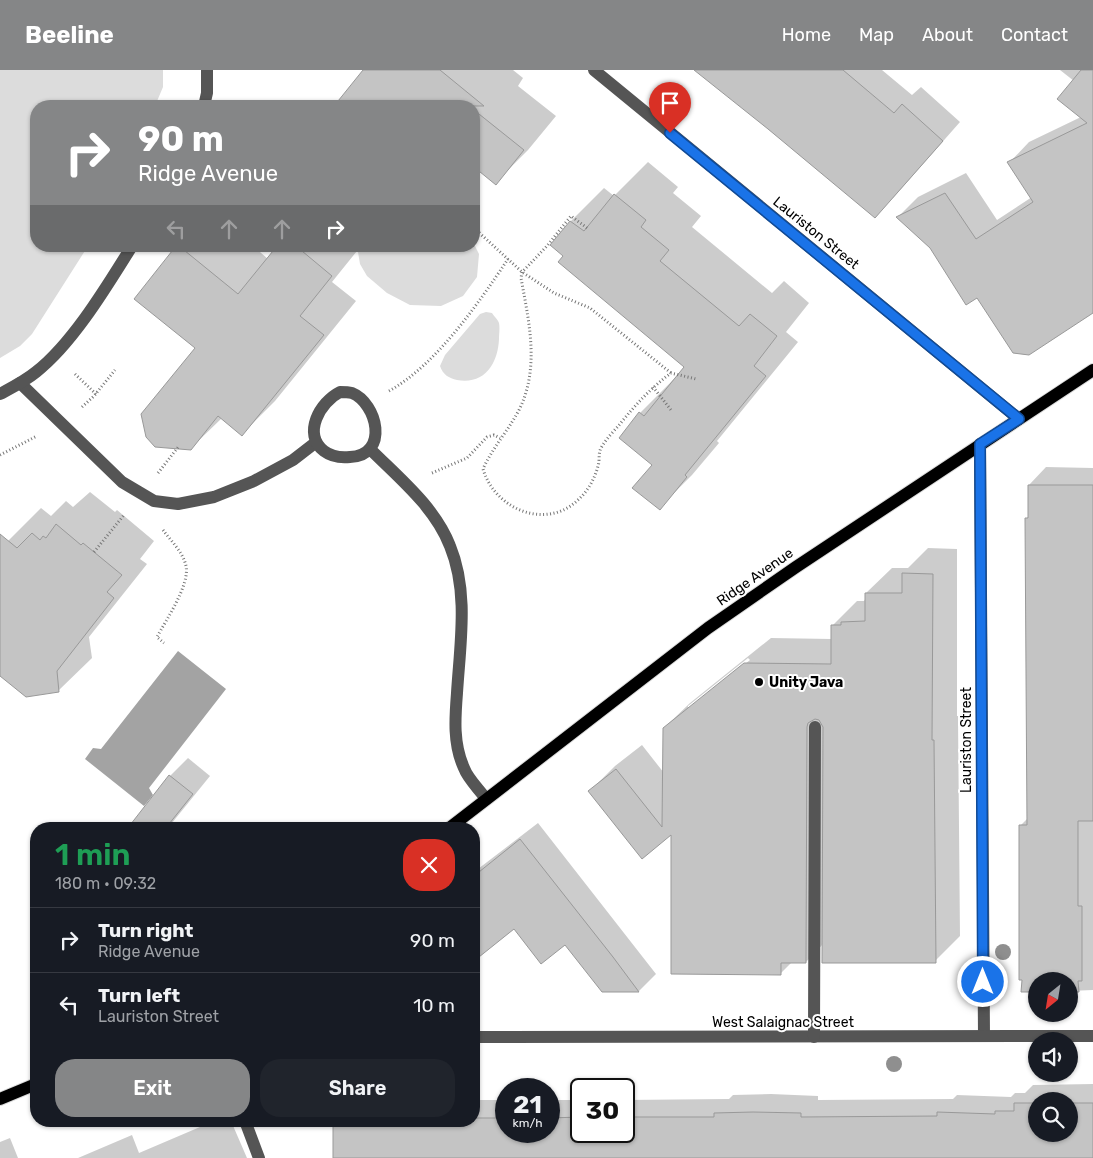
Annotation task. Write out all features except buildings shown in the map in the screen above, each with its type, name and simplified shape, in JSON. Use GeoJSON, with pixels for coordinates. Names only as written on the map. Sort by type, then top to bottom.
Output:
{"type":"FeatureCollection","features":[{"type":"Feature","properties":{"kind":"main road","name":"Ridge Avenue"},"geometry":{"type":"LineString","coordinates":[[457,822],[708,628],[796,567],[1093,370]]}},
{"type":"Feature","properties":{"kind":"main road"},"geometry":{"type":"LineString","coordinates":[[0,1099],[30,1086]]}},
{"type":"Feature","properties":{"kind":"street"},"geometry":{"type":"LineString","coordinates":[[205,100],[207,70]]}},
{"type":"Feature","properties":{"kind":"street","name":"Lauriston Street"},"geometry":{"type":"LineString","coordinates":[[594,70],[1019,419]]}},
{"type":"Feature","properties":{"kind":"street"},"geometry":{"type":"LineString","coordinates":[[0,394],[20,383],[53,357],[78,327],[128,252]]}},
{"type":"Feature","properties":{"kind":"street"},"geometry":{"type":"LineString","coordinates":[[20,383],[122,482],[154,501],[178,504],[214,497],[254,481],[293,460],[315,443]]}},
{"type":"Feature","properties":{"kind":"street"},"geometry":{"type":"LineString","coordinates":[[340,392],[350,392],[360,398],[365,404],[370,411],[375,427],[375,442],[370,449],[359,457],[340,458],[326,452],[315,443],[313,434],[315,422],[321,409],[331,397],[340,392]]}},
{"type":"Feature","properties":{"kind":"street","name":"Lauriston Street"},"geometry":{"type":"LineString","coordinates":[[980,444],[984,1036]]}},
{"type":"Feature","properties":{"kind":"street"},"geometry":{"type":"LineString","coordinates":[[370,449],[434,518],[450,545],[458,575],[462,607],[455,725],[459,753],[464,769],[486,799]]}},
{"type":"Feature","properties":{"kind":"street"},"geometry":{"type":"LineString","coordinates":[[814,727],[814,1037]]}},
{"type":"Feature","properties":{"kind":"street","name":"West Salaignac Street"},"geometry":{"type":"LineString","coordinates":[[480,1037],[1093,1036]]}},
{"type":"Feature","properties":{"kind":"street"},"geometry":{"type":"LineString","coordinates":[[247,1127],[260,1158]]}},
{"type":"Feature","properties":{"kind":"path"},"geometry":{"type":"LineString","coordinates":[[586,228],[571,216],[547,246],[522,272],[521,278],[531,336],[530,373],[526,392],[519,409],[483,469],[493,490],[503,501],[529,514],[559,513],[569,508],[580,498],[596,474],[601,449],[640,399],[671,373]]}},
{"type":"Feature","properties":{"kind":"path"},"geometry":{"type":"LineString","coordinates":[[480,233],[522,272],[554,293],[590,308],[671,373],[696,379]]}},
{"type":"Feature","properties":{"kind":"path"},"geometry":{"type":"LineString","coordinates":[[365,404],[409,378],[436,353],[508,259]]}},
{"type":"Feature","properties":{"kind":"path"},"geometry":{"type":"LineString","coordinates":[[653,387],[671,410]]}},
{"type":"Feature","properties":{"kind":"path"},"geometry":{"type":"LineString","coordinates":[[410,490],[424,476],[467,458],[487,437],[494,435],[500,438]]}},
{"type":"Feature","properties":{"kind":"path"},"geometry":{"type":"LineString","coordinates":[[161,528],[182,557],[186,568],[178,598],[157,637],[164,643]]}},
{"type":"Feature","properties":{"kind":"shaded area"},"geometry":{"type":"Polygon","coordinates":[[[0,70],[163,70],[163,87],[158,100],[30,100],[30,252],[84,252],[32,334],[20,346],[0,358],[0,70]]]}},
{"type":"Feature","properties":{"kind":"shaded area"},"geometry":{"type":"Polygon","coordinates":[[[358,252],[478,252],[479,254],[477,277],[463,296],[441,306],[410,305],[387,293],[367,276],[360,264],[358,252]]]}},
{"type":"Feature","properties":{"kind":"shaded area"},"geometry":{"type":"Polygon","coordinates":[[[492,313],[499,325],[498,348],[493,364],[482,376],[475,379],[467,381],[449,377],[440,366],[445,355],[480,314],[492,313]]]}},
{"type":"Feature","properties":{"kind":"shaded area"},"geometry":{"type":"Polygon","coordinates":[[[178,651],[226,689],[149,788],[153,795],[144,806],[85,759],[93,748],[101,749],[178,651]]]}},
{"type":"Feature","properties":{"kind":"place","name":"Unity Java"},"geometry":{"type":"Point","coordinates":[759,682]}},
{"type":"Feature","properties":{"kind":"route"},"geometry":{"type":"LineString","coordinates":[[670,133],[1019,419],[980,444],[983,982]]}}]}
